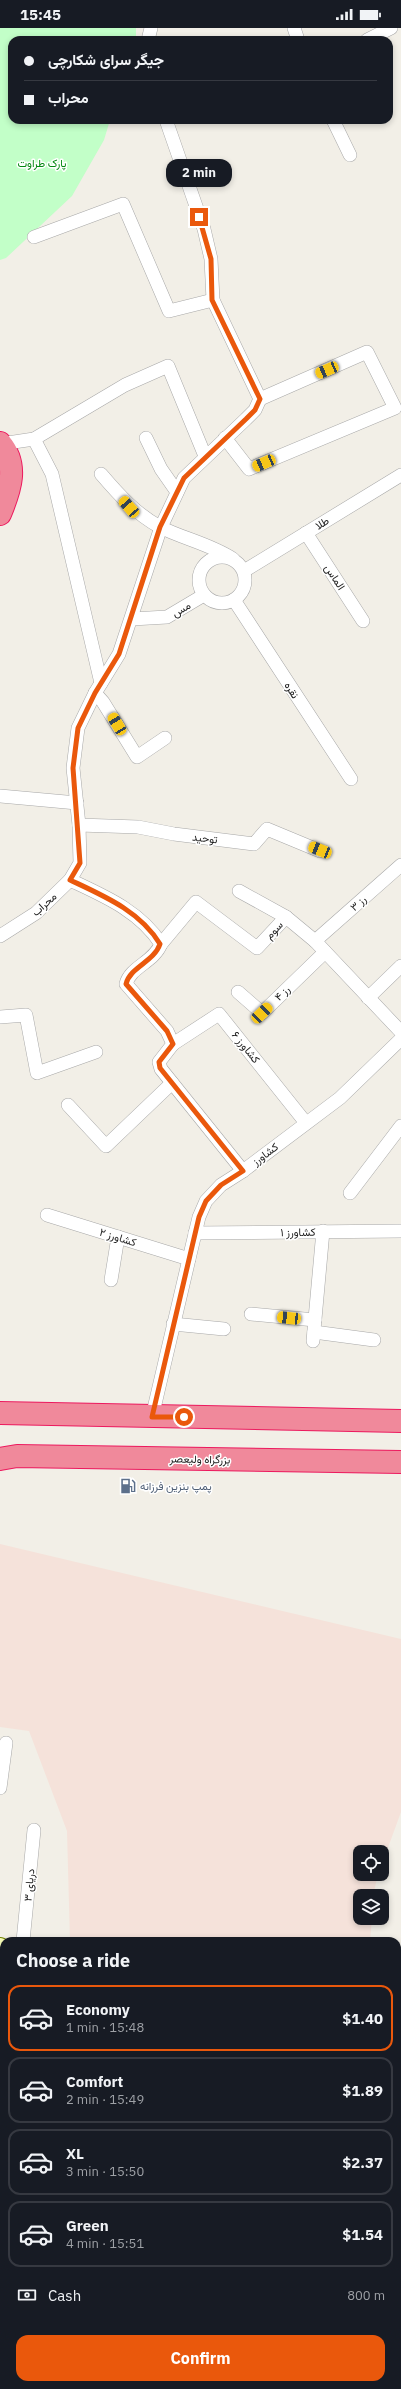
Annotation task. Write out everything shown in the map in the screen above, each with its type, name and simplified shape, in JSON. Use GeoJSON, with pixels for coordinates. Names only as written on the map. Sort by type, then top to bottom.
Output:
{"type":"FeatureCollection","features":[{"type":"Feature","properties":{"kind":"highway"},"geometry":{"type":"LineString","coordinates":[[0,443],[8,456],[12,469],[11,482],[2,510]]}},
{"type":"Feature","properties":{"kind":"highway"},"geometry":{"type":"LineString","coordinates":[[0,477],[4,488],[2,510]]}},
{"type":"Feature","properties":{"kind":"highway"},"geometry":{"type":"LineString","coordinates":[[5,1416],[401,1421]]}},
{"type":"Feature","properties":{"kind":"highway","name":"بزرگراه ولیعصر"},"geometry":{"type":"LineString","coordinates":[[6,1454],[401,1462]]}},
{"type":"Feature","properties":{"kind":"street"},"geometry":{"type":"LineString","coordinates":[[374,36],[391,28]]}},
{"type":"Feature","properties":{"kind":"street"},"geometry":{"type":"LineString","coordinates":[[167,124],[204,229],[211,259],[212,300],[260,399],[367,352],[395,408],[249,469],[225,438]]}},
{"type":"Feature","properties":{"kind":"street"},"geometry":{"type":"LineString","coordinates":[[335,124],[350,155]]}},
{"type":"Feature","properties":{"kind":"street"},"geometry":{"type":"LineString","coordinates":[[34,238],[123,204],[169,311],[212,300]]}},
{"type":"Feature","properties":{"kind":"street"},"geometry":{"type":"LineString","coordinates":[[0,443],[34,439],[125,385],[168,366],[205,456]]}},
{"type":"Feature","properties":{"kind":"street","name":"محراب"},"geometry":{"type":"LineString","coordinates":[[0,936],[36,913],[70,880],[80,863],[79,825],[73,768],[78,728],[98,688],[119,654],[132,619],[160,527],[184,478],[205,456],[255,410],[260,399]]}},
{"type":"Feature","properties":{"kind":"street"},"geometry":{"type":"LineString","coordinates":[[146,438],[162,469],[177,492]]}},
{"type":"Feature","properties":{"kind":"street"},"geometry":{"type":"LineString","coordinates":[[34,439],[52,474],[98,688],[103,702],[137,757],[164,738]]}},
{"type":"Feature","properties":{"kind":"street"},"geometry":{"type":"LineString","coordinates":[[102,474],[129,507],[160,527],[217,549],[233,559],[244,571],[245,578],[243,590],[234,600],[218,603],[204,595],[199,583],[200,570],[203,565],[217,557],[233,559]]}},
{"type":"Feature","properties":{"kind":"street","name":"طلا"},"geometry":{"type":"LineString","coordinates":[[244,571],[401,475]]}},
{"type":"Feature","properties":{"kind":"street","name":"الماس"},"geometry":{"type":"LineString","coordinates":[[306,533],[363,621]]}},
{"type":"Feature","properties":{"kind":"street","name":"مس"},"geometry":{"type":"LineString","coordinates":[[132,619],[167,617],[204,595]]}},
{"type":"Feature","properties":{"kind":"street","name":"نقره"},"geometry":{"type":"LineString","coordinates":[[234,600],[351,779]]}},
{"type":"Feature","properties":{"kind":"street"},"geometry":{"type":"LineString","coordinates":[[0,796],[77,803]]}},
{"type":"Feature","properties":{"kind":"street","name":"توحید"},"geometry":{"type":"LineString","coordinates":[[79,825],[138,827],[174,834],[254,844],[267,829],[320,850]]}},
{"type":"Feature","properties":{"kind":"street","name":"رز ۳"},"geometry":{"type":"LineString","coordinates":[[315,941],[401,865]]}},
{"type":"Feature","properties":{"kind":"street"},"geometry":{"type":"LineString","coordinates":[[70,880],[118,904],[153,932],[160,944],[154,957],[128,977],[126,984],[167,1031],[173,1044],[159,1062],[160,1068],[243,1171]]}},
{"type":"Feature","properties":{"kind":"street"},"geometry":{"type":"LineString","coordinates":[[239,891],[286,917]]}},
{"type":"Feature","properties":{"kind":"street","name":"سوم"},"geometry":{"type":"LineString","coordinates":[[160,944],[196,902],[257,948],[286,917],[315,941],[401,1032]]}},
{"type":"Feature","properties":{"kind":"street","name":"رز ۴"},"geometry":{"type":"LineString","coordinates":[[238,992],[262,1013],[325,952]]}},
{"type":"Feature","properties":{"kind":"street"},"geometry":{"type":"LineString","coordinates":[[368,998],[401,966]]}},
{"type":"Feature","properties":{"kind":"street","name":"کشاورز ۶"},"geometry":{"type":"LineString","coordinates":[[173,1044],[220,1014],[306,1123]]}},
{"type":"Feature","properties":{"kind":"street"},"geometry":{"type":"LineString","coordinates":[[0,1017],[26,1015],[37,1073],[96,1052]]}},
{"type":"Feature","properties":{"kind":"street","name":"کشاورز"},"geometry":{"type":"LineString","coordinates":[[152,1417],[195,1233],[206,1201],[221,1185],[243,1171],[340,1098],[401,1039]]}},
{"type":"Feature","properties":{"kind":"street"},"geometry":{"type":"LineString","coordinates":[[68,1105],[106,1146],[172,1083]]}},
{"type":"Feature","properties":{"kind":"street"},"geometry":{"type":"LineString","coordinates":[[350,1194],[401,1126]]}},
{"type":"Feature","properties":{"kind":"street","name":"کشاورز ۲"},"geometry":{"type":"LineString","coordinates":[[47,1215],[189,1259]]}},
{"type":"Feature","properties":{"kind":"street"},"geometry":{"type":"LineString","coordinates":[[314,1331],[324,1231]]}},
{"type":"Feature","properties":{"kind":"street","name":"کشاورز ۱"},"geometry":{"type":"LineString","coordinates":[[195,1233],[401,1231]]}},
{"type":"Feature","properties":{"kind":"street"},"geometry":{"type":"LineString","coordinates":[[110,1280],[118,1237]]}},
{"type":"Feature","properties":{"kind":"street"},"geometry":{"type":"LineString","coordinates":[[251,1314],[314,1331],[374,1340]]}},
{"type":"Feature","properties":{"kind":"street"},"geometry":{"type":"LineString","coordinates":[[173,1324],[224,1329]]}},
{"type":"Feature","properties":{"kind":"street"},"geometry":{"type":"LineString","coordinates":[[0,1788],[6,1743]]}},
{"type":"Feature","properties":{"kind":"street","name":"دریای ۳"},"geometry":{"type":"LineString","coordinates":[[24,1937],[34,1830]]}},
{"type":"Feature","properties":{"kind":"shaded area"},"geometry":{"type":"Polygon","coordinates":[[[0,1544],[401,1639],[401,1812],[389,1845],[353,1845],[353,1881],[376,1881],[375,1889],[353,1889],[353,1925],[371,1925],[370,1937],[70,1937],[67,1831],[29,1731],[0,1727],[0,1544]]]}},
{"type":"Feature","properties":{"kind":"green space","name":"پارک طراوت"},"geometry":{"type":"Polygon","coordinates":[[[0,28],[136,28],[136,36],[8,36],[8,124],[109,124],[104,140],[72,196],[6,258],[0,260],[0,28]]]}},
{"type":"Feature","properties":{"kind":"place","name":"پمپ بنزین فرزانه"},"geometry":{"type":"Point","coordinates":[128,1486]}},
{"type":"Feature","properties":{"kind":"route"},"geometry":{"type":"LineString","coordinates":[[184,1417],[152,1417],[199,1217],[206,1201],[221,1185],[243,1171],[160,1068],[159,1062],[173,1044],[167,1031],[126,984],[128,977],[154,957],[158,950],[160,944],[153,932],[112,899],[70,880],[80,863],[79,825],[73,768],[78,728],[95,693],[119,654],[132,619],[160,527],[184,478],[205,456],[255,410],[260,399],[212,300],[211,259],[204,229],[199,217]]}}]}
